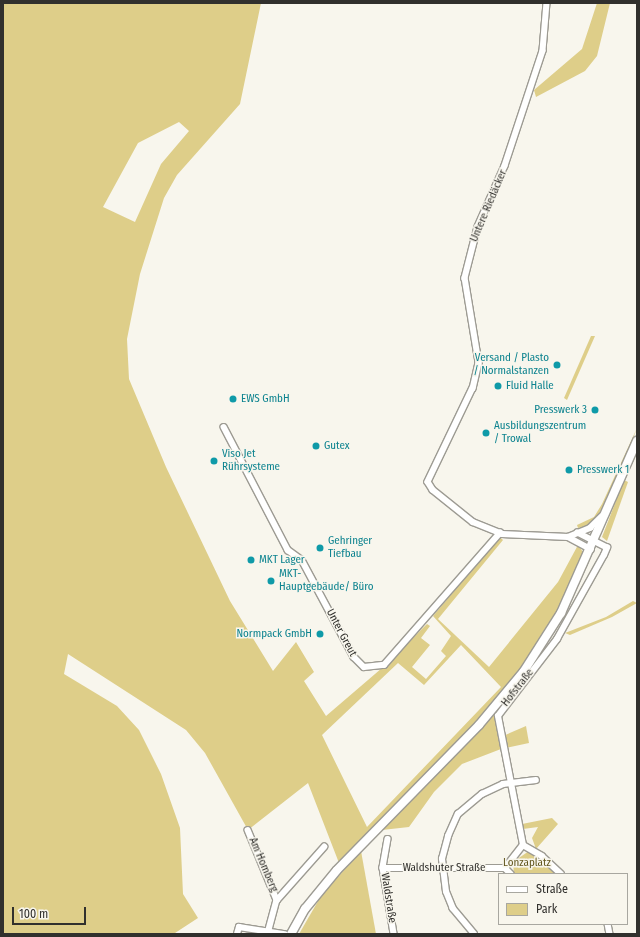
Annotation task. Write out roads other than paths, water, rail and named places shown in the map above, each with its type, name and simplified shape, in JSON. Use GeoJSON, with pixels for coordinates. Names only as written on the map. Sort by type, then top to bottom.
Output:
{"type":"FeatureCollection","features":[{"type":"Feature","properties":{"kind":"main road"},"geometry":{"type":"LineString","coordinates":[[291,934],[305,910],[337,870],[480,725],[522,674],[561,613],[593,546],[637,441]]}},
{"type":"Feature","properties":{"kind":"street","name":"Untere Riedäcker"},"geometry":{"type":"LineString","coordinates":[[547,3],[543,51],[505,166],[478,227],[469,257],[465,296],[479,362],[473,388],[428,478],[433,490],[452,507],[473,522],[500,533],[525,538],[568,537],[593,546]]}},
{"type":"Feature","properties":{"kind":"street","name":"Unter Greut"},"geometry":{"type":"LineString","coordinates":[[224,427],[288,550],[302,560],[354,657],[364,667],[384,665],[500,533]]}},
{"type":"Feature","properties":{"kind":"street","name":"Untere Riedäcker"},"geometry":{"type":"LineString","coordinates":[[568,537],[590,528],[609,509]]}},
{"type":"Feature","properties":{"kind":"street"},"geometry":{"type":"LineString","coordinates":[[578,532],[593,546]]}},
{"type":"Feature","properties":{"kind":"street","name":"Hofstraße"},"geometry":{"type":"LineString","coordinates":[[523,846],[498,715],[557,639],[607,548],[593,546]]}},
{"type":"Feature","properties":{"kind":"street"},"geometry":{"type":"LineString","coordinates":[[474,934],[453,909],[446,892],[442,868],[446,842],[458,814],[482,794],[510,783],[536,780]]}},
{"type":"Feature","properties":{"kind":"street","name":"Am Homberg"},"geometry":{"type":"LineString","coordinates":[[248,830],[277,900]]}},
{"type":"Feature","properties":{"kind":"street","name":"Waldstraße"},"geometry":{"type":"LineString","coordinates":[[388,839],[383,868],[394,934]]}},
{"type":"Feature","properties":{"kind":"street"},"geometry":{"type":"LineString","coordinates":[[510,873],[505,868],[523,846],[560,873]]}},
{"type":"Feature","properties":{"kind":"street","name":"Am Homberg"},"geometry":{"type":"LineString","coordinates":[[269,930],[277,900],[324,847]]}},
{"type":"Feature","properties":{"kind":"street","name":"Waldshuter Straße"},"geometry":{"type":"LineString","coordinates":[[383,868],[505,868]]}},
{"type":"Feature","properties":{"kind":"street"},"geometry":{"type":"LineString","coordinates":[[237,934],[239,927],[269,930],[284,934]]}},
{"type":"Feature","properties":{"kind":"place","name":"Versand / Plasto / Normalstanzen"},"geometry":{"type":"Point","coordinates":[557,365]}},
{"type":"Feature","properties":{"kind":"place","name":"Fluid Halle"},"geometry":{"type":"Point","coordinates":[498,386]}},
{"type":"Feature","properties":{"kind":"place","name":"EWS GmbH"},"geometry":{"type":"Point","coordinates":[233,399]}},
{"type":"Feature","properties":{"kind":"place","name":"Presswerk 3"},"geometry":{"type":"Point","coordinates":[595,410]}},
{"type":"Feature","properties":{"kind":"place","name":"Ausbildungszentrum / Trowal"},"geometry":{"type":"Point","coordinates":[486,433]}},
{"type":"Feature","properties":{"kind":"place","name":"Gutex"},"geometry":{"type":"Point","coordinates":[316,446]}},
{"type":"Feature","properties":{"kind":"place","name":"Viso Jet Rührsysteme"},"geometry":{"type":"Point","coordinates":[214,461]}},
{"type":"Feature","properties":{"kind":"place","name":"Presswerk 1"},"geometry":{"type":"Point","coordinates":[569,470]}},
{"type":"Feature","properties":{"kind":"place","name":"Gehringer Tiefbau"},"geometry":{"type":"Point","coordinates":[320,548]}},
{"type":"Feature","properties":{"kind":"place","name":"MKT Lager"},"geometry":{"type":"Point","coordinates":[251,560]}},
{"type":"Feature","properties":{"kind":"place","name":"MKT- Hauptgebäude/ Büro"},"geometry":{"type":"Point","coordinates":[271,581]}},
{"type":"Feature","properties":{"kind":"place","name":"Normpack GmbH"},"geometry":{"type":"Point","coordinates":[320,634]}},
{"type":"Feature","properties":{"kind":"park label","name":"Lonzaplatz"},"geometry":{"type":"Point","coordinates":[527,863]}}]}
